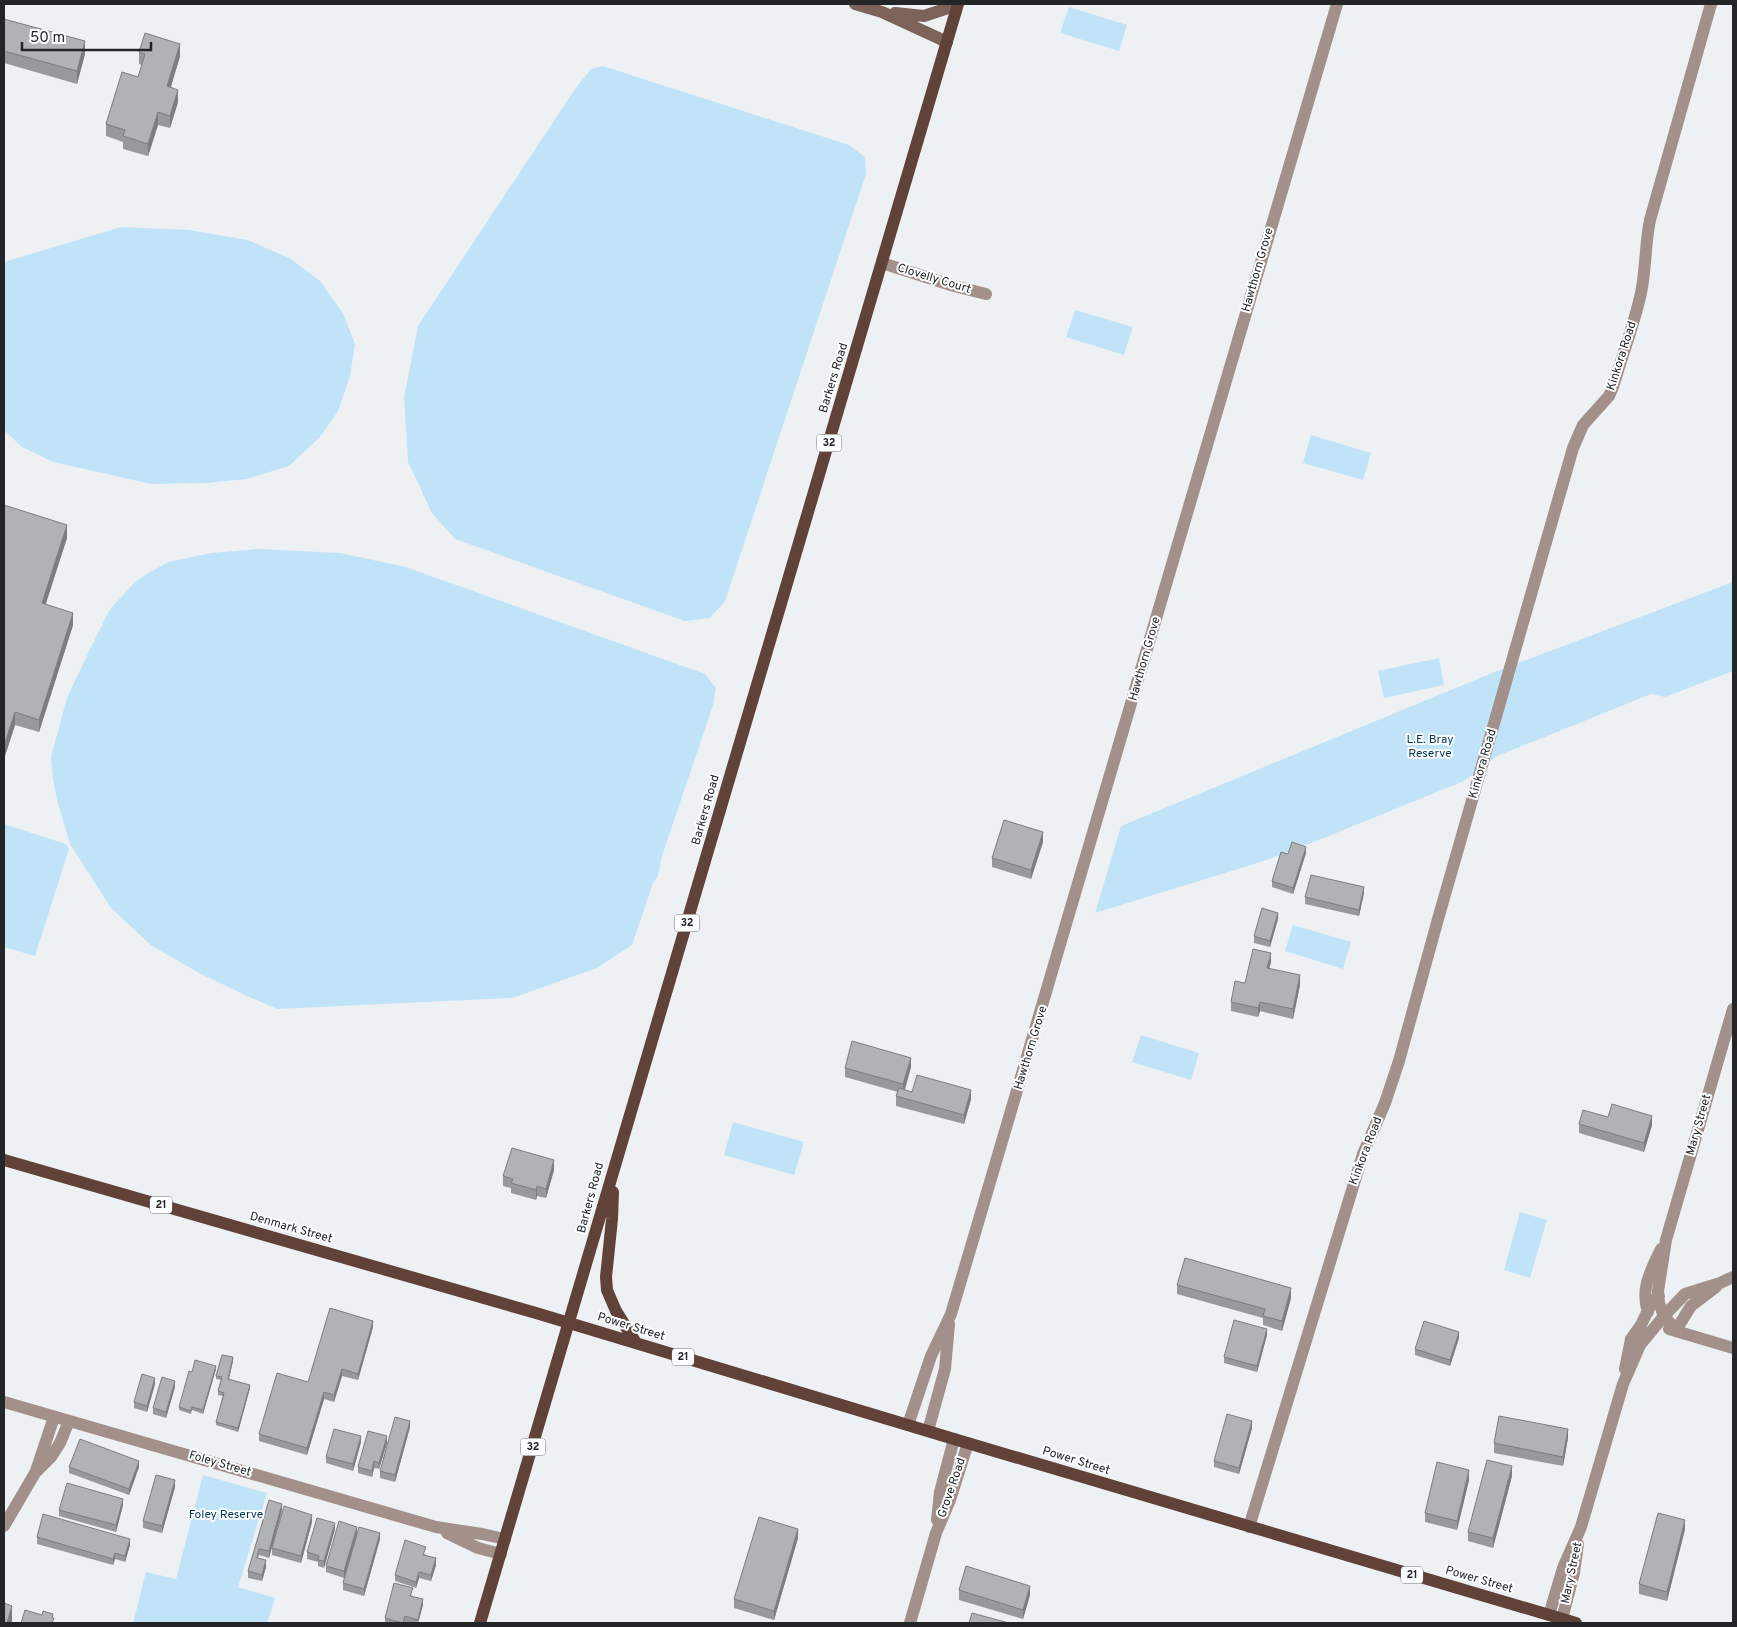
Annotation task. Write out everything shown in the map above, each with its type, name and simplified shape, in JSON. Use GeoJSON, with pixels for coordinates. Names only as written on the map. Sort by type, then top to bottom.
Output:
{"type":"FeatureCollection","features":[{"type":"Feature","properties":{"kind":"main road","name":"Barkers Road"},"geometry":{"type":"LineString","coordinates":[[480,1623],[958,5]]}},
{"type":"Feature","properties":{"kind":"main road","name":"Denmark Street"},"geometry":{"type":"LineString","coordinates":[[4,1160],[570,1323]]}},
{"type":"Feature","properties":{"kind":"main road"},"geometry":{"type":"LineString","coordinates":[[613,1169],[612,1219],[606,1277],[607,1290],[616,1311],[636,1343]]}},
{"type":"Feature","properties":{"kind":"main road","name":"Power Street"},"geometry":{"type":"LineString","coordinates":[[570,1323],[1576,1623]]}},
{"type":"Feature","properties":{"kind":"street"},"geometry":{"type":"LineString","coordinates":[[855,4],[882,12],[947,42]]}},
{"type":"Feature","properties":{"kind":"street","name":"Hawthorn Grove"},"geometry":{"type":"LineString","coordinates":[[908,1425],[931,1356],[951,1314],[1070,916],[1337,4]]}},
{"type":"Feature","properties":{"kind":"street","name":"Kinkora Road"},"geometry":{"type":"LineString","coordinates":[[1249,1527],[1363,1154],[1385,1103],[1399,1061],[1573,448],[1583,425],[1609,396],[1637,309],[1642,291],[1650,220],[1711,4]]}},
{"type":"Feature","properties":{"kind":"street"},"geometry":{"type":"LineString","coordinates":[[882,12],[924,16],[958,5]]}},
{"type":"Feature","properties":{"kind":"street","name":"Clovelly Court"},"geometry":{"type":"LineString","coordinates":[[882,264],[986,294]]}},
{"type":"Feature","properties":{"kind":"street","name":"Mary Street"},"geometry":{"type":"LineString","coordinates":[[1660,1321],[1650,1318],[1644,1296],[1646,1283],[1666,1240],[1733,1009]]}},
{"type":"Feature","properties":{"kind":"street","name":"Mary Street"},"geometry":{"type":"LineString","coordinates":[[1549,1615],[1563,1568],[1581,1527],[1623,1384],[1640,1345],[1660,1321],[1659,1296],[1666,1240]]}},
{"type":"Feature","properties":{"kind":"street"},"geometry":{"type":"LineString","coordinates":[[1733,1277],[1685,1294],[1660,1321],[1676,1330],[1733,1348]]}},
{"type":"Feature","properties":{"kind":"street"},"geometry":{"type":"LineString","coordinates":[[1676,1330],[1692,1306],[1720,1283]]}},
{"type":"Feature","properties":{"kind":"street","name":"Mary Street"},"geometry":{"type":"LineString","coordinates":[[1623,1384],[1631,1340],[1652,1302],[1659,1296]]}},
{"type":"Feature","properties":{"kind":"street","name":"Hawthorn Grove"},"geometry":{"type":"LineString","coordinates":[[928,1431],[944,1369],[951,1314]]}},
{"type":"Feature","properties":{"kind":"street","name":"Foley Street"},"geometry":{"type":"LineString","coordinates":[[4,1402],[436,1527],[482,1534],[505,1540]]}},
{"type":"Feature","properties":{"kind":"street"},"geometry":{"type":"LineString","coordinates":[[4,1526],[35,1473],[54,1417]]}},
{"type":"Feature","properties":{"kind":"street"},"geometry":{"type":"LineString","coordinates":[[35,1473],[51,1457],[60,1443],[69,1421]]}},
{"type":"Feature","properties":{"kind":"street","name":"Grove Road"},"geometry":{"type":"LineString","coordinates":[[936,1533],[940,1492],[954,1439]]}},
{"type":"Feature","properties":{"kind":"street","name":"Grove Road"},"geometry":{"type":"LineString","coordinates":[[910,1623],[936,1533],[950,1500],[968,1443]]}},
{"type":"Feature","properties":{"kind":"street","name":"Foley Street"},"geometry":{"type":"LineString","coordinates":[[436,1527],[478,1548],[501,1554]]}},
{"type":"Feature","properties":{"kind":"street","name":"Mary Street"},"geometry":{"type":"LineString","coordinates":[[1562,1619],[1574,1573],[1581,1527]]}},
{"type":"Feature","properties":{"kind":"green space"},"geometry":{"type":"Polygon","coordinates":[[[1069,7],[1127,25],[1119,51],[1060,33],[1069,7]]]}},
{"type":"Feature","properties":{"kind":"green space"},"geometry":{"type":"Polygon","coordinates":[[[603,66],[849,145],[865,157],[866,174],[725,601],[710,618],[685,621],[455,539],[432,513],[408,462],[404,397],[418,326],[575,89],[591,69],[603,66]]]}},
{"type":"Feature","properties":{"kind":"green space"},"geometry":{"type":"Polygon","coordinates":[[[121,227],[189,230],[248,240],[291,259],[320,281],[343,313],[355,344],[350,376],[338,411],[320,437],[289,466],[247,479],[206,483],[151,484],[53,462],[22,447],[4,430],[4,262],[121,227]]]}},
{"type":"Feature","properties":{"kind":"green space"},"geometry":{"type":"Polygon","coordinates":[[[1075,310],[1133,327],[1124,355],[1066,337],[1075,310]]]}},
{"type":"Feature","properties":{"kind":"green space"},"geometry":{"type":"Polygon","coordinates":[[[1311,435],[1371,453],[1363,480],[1303,463],[1311,435]]]}},
{"type":"Feature","properties":{"kind":"green space"},"geometry":{"type":"Polygon","coordinates":[[[258,549],[340,553],[406,567],[705,674],[716,688],[713,705],[662,856],[658,876],[653,883],[632,945],[597,968],[512,998],[277,1009],[199,973],[152,946],[111,908],[70,844],[57,800],[51,757],[67,698],[110,609],[137,580],[168,562],[211,553],[258,549]]]}},
{"type":"Feature","properties":{"kind":"green space","name":"L.E. Bray Reserve"},"geometry":{"type":"Polygon","coordinates":[[[1733,582],[1733,671],[1665,697],[1651,694],[1497,756],[1464,781],[1304,846],[1264,861],[1095,913],[1121,826],[1497,671],[1733,582]]]}},
{"type":"Feature","properties":{"kind":"green space"},"geometry":{"type":"Polygon","coordinates":[[[1439,658],[1444,685],[1384,698],[1378,671],[1439,658]]]}},
{"type":"Feature","properties":{"kind":"green space"},"geometry":{"type":"Polygon","coordinates":[[[4,824],[66,844],[69,849],[35,956],[4,947],[4,824]]]}},
{"type":"Feature","properties":{"kind":"green space"},"geometry":{"type":"Polygon","coordinates":[[[1293,925],[1351,942],[1343,969],[1285,951],[1293,925]]]}},
{"type":"Feature","properties":{"kind":"green space"},"geometry":{"type":"Polygon","coordinates":[[[1141,1035],[1199,1053],[1191,1080],[1132,1062],[1141,1035]]]}},
{"type":"Feature","properties":{"kind":"green space"},"geometry":{"type":"Polygon","coordinates":[[[733,1122],[804,1142],[794,1175],[724,1155],[733,1122]]]}},
{"type":"Feature","properties":{"kind":"green space"},"geometry":{"type":"Polygon","coordinates":[[[1520,1212],[1547,1220],[1530,1278],[1504,1270],[1520,1212]]]}},
{"type":"Feature","properties":{"kind":"green space","name":"Foley Reserve"},"geometry":{"type":"Polygon","coordinates":[[[203,1475],[267,1493],[238,1587],[275,1598],[267,1623],[133,1623],[146,1572],[176,1579],[203,1475]]]}},
{"type":"Feature","properties":{"kind":"building"},"geometry":{"type":"Polygon","coordinates":[[[4,19],[85,41],[77,71],[4,51],[4,19]]]}},
{"type":"Feature","properties":{"kind":"building"},"geometry":{"type":"Polygon","coordinates":[[[145,33],[180,44],[167,86],[178,90],[170,116],[158,112],[148,144],[123,136],[125,130],[106,124],[122,72],[138,77],[145,54],[139,52],[145,33]]]}},
{"type":"Feature","properties":{"kind":"building"},"geometry":{"type":"Polygon","coordinates":[[[4,505],[67,525],[42,603],[73,613],[39,720],[15,712],[4,746],[4,505]]]}},
{"type":"Feature","properties":{"kind":"building"},"geometry":{"type":"Polygon","coordinates":[[[1004,820],[1043,832],[1031,870],[992,858],[1004,820]]]}},
{"type":"Feature","properties":{"kind":"building"},"geometry":{"type":"Polygon","coordinates":[[[1292,842],[1306,847],[1293,888],[1272,881],[1281,852],[1288,854],[1292,842]]]}},
{"type":"Feature","properties":{"kind":"building"},"geometry":{"type":"Polygon","coordinates":[[[1311,875],[1364,887],[1359,910],[1305,897],[1311,875]]]}},
{"type":"Feature","properties":{"kind":"building"},"geometry":{"type":"Polygon","coordinates":[[[1262,908],[1278,913],[1270,941],[1254,936],[1262,908]]]}},
{"type":"Feature","properties":{"kind":"building"},"geometry":{"type":"Polygon","coordinates":[[[1253,949],[1271,953],[1267,968],[1300,975],[1293,1009],[1260,1002],[1258,1008],[1231,1002],[1235,981],[1245,983],[1253,949]]]}},
{"type":"Feature","properties":{"kind":"building"},"geometry":{"type":"Polygon","coordinates":[[[852,1041],[911,1058],[903,1084],[845,1068],[852,1041]]]}},
{"type":"Feature","properties":{"kind":"building"},"geometry":{"type":"Polygon","coordinates":[[[917,1075],[971,1090],[964,1115],[896,1096],[899,1088],[912,1092],[917,1075]]]}},
{"type":"Feature","properties":{"kind":"building"},"geometry":{"type":"Polygon","coordinates":[[[1612,1104],[1652,1116],[1644,1143],[1579,1124],[1583,1110],[1608,1117],[1612,1104]]]}},
{"type":"Feature","properties":{"kind":"building"},"geometry":{"type":"Polygon","coordinates":[[[512,1148],[554,1160],[546,1189],[537,1186],[536,1190],[511,1183],[513,1179],[503,1176],[512,1148]]]}},
{"type":"Feature","properties":{"kind":"building"},"geometry":{"type":"Polygon","coordinates":[[[1185,1258],[1291,1288],[1282,1321],[1263,1316],[1265,1309],[1177,1285],[1185,1258]]]}},
{"type":"Feature","properties":{"kind":"building"},"geometry":{"type":"Polygon","coordinates":[[[330,1308],[373,1321],[358,1374],[342,1369],[334,1395],[324,1392],[307,1448],[259,1434],[277,1373],[308,1382],[330,1308]]]}},
{"type":"Feature","properties":{"kind":"building"},"geometry":{"type":"Polygon","coordinates":[[[1234,1320],[1267,1329],[1257,1366],[1224,1357],[1234,1320]]]}},
{"type":"Feature","properties":{"kind":"building"},"geometry":{"type":"Polygon","coordinates":[[[1424,1321],[1459,1332],[1450,1360],[1415,1349],[1424,1321]]]}},
{"type":"Feature","properties":{"kind":"building"},"geometry":{"type":"Polygon","coordinates":[[[222,1355],[233,1357],[228,1379],[250,1385],[238,1428],[216,1422],[224,1393],[218,1391],[222,1377],[216,1376],[222,1355]]]}},
{"type":"Feature","properties":{"kind":"building"},"geometry":{"type":"Polygon","coordinates":[[[195,1360],[216,1366],[203,1410],[192,1407],[191,1411],[179,1407],[189,1371],[192,1372],[195,1360]]]}},
{"type":"Feature","properties":{"kind":"building"},"geometry":{"type":"Polygon","coordinates":[[[142,1374],[155,1378],[147,1406],[134,1402],[142,1374]]]}},
{"type":"Feature","properties":{"kind":"building"},"geometry":{"type":"Polygon","coordinates":[[[162,1377],[175,1381],[166,1412],[153,1408],[162,1377]]]}},
{"type":"Feature","properties":{"kind":"building"},"geometry":{"type":"Polygon","coordinates":[[[1227,1414],[1252,1421],[1239,1468],[1214,1461],[1227,1414]]]}},
{"type":"Feature","properties":{"kind":"building"},"geometry":{"type":"Polygon","coordinates":[[[1499,1416],[1568,1429],[1563,1457],[1494,1443],[1499,1416]]]}},
{"type":"Feature","properties":{"kind":"building"},"geometry":{"type":"Polygon","coordinates":[[[395,1417],[410,1421],[395,1475],[380,1471],[395,1417]]]}},
{"type":"Feature","properties":{"kind":"building"},"geometry":{"type":"Polygon","coordinates":[[[334,1429],[361,1436],[353,1464],[326,1457],[334,1429]]]}},
{"type":"Feature","properties":{"kind":"building"},"geometry":{"type":"Polygon","coordinates":[[[368,1431],[387,1436],[379,1463],[374,1461],[372,1471],[358,1467],[368,1431]]]}},
{"type":"Feature","properties":{"kind":"building"},"geometry":{"type":"Polygon","coordinates":[[[80,1439],[139,1461],[129,1489],[69,1467],[80,1439]]]}},
{"type":"Feature","properties":{"kind":"building"},"geometry":{"type":"Polygon","coordinates":[[[1487,1460],[1512,1466],[1493,1538],[1468,1532],[1487,1460]]]}},
{"type":"Feature","properties":{"kind":"building"},"geometry":{"type":"Polygon","coordinates":[[[1437,1462],[1469,1470],[1457,1521],[1425,1513],[1437,1462]]]}},
{"type":"Feature","properties":{"kind":"building"},"geometry":{"type":"Polygon","coordinates":[[[156,1475],[175,1480],[162,1526],[143,1521],[156,1475]]]}},
{"type":"Feature","properties":{"kind":"building"},"geometry":{"type":"Polygon","coordinates":[[[67,1483],[123,1499],[116,1525],[59,1510],[67,1483]]]}},
{"type":"Feature","properties":{"kind":"building"},"geometry":{"type":"Polygon","coordinates":[[[269,1500],[282,1504],[269,1551],[259,1549],[257,1558],[266,1560],[262,1575],[248,1571],[269,1500]]]}},
{"type":"Feature","properties":{"kind":"building"},"geometry":{"type":"Polygon","coordinates":[[[284,1506],[312,1515],[301,1556],[272,1548],[284,1506]]]}},
{"type":"Feature","properties":{"kind":"building"},"geometry":{"type":"Polygon","coordinates":[[[1658,1513],[1685,1520],[1667,1592],[1639,1584],[1658,1513]]]}},
{"type":"Feature","properties":{"kind":"building"},"geometry":{"type":"Polygon","coordinates":[[[43,1514],[130,1539],[125,1556],[115,1553],[113,1559],[37,1537],[43,1514]]]}},
{"type":"Feature","properties":{"kind":"building"},"geometry":{"type":"Polygon","coordinates":[[[759,1517],[798,1529],[774,1611],[734,1599],[759,1517]]]}},
{"type":"Feature","properties":{"kind":"building"},"geometry":{"type":"Polygon","coordinates":[[[317,1518],[335,1523],[324,1561],[318,1560],[319,1556],[307,1552],[317,1518]]]}},
{"type":"Feature","properties":{"kind":"building"},"geometry":{"type":"Polygon","coordinates":[[[339,1521],[357,1527],[344,1571],[326,1566],[339,1521]]]}},
{"type":"Feature","properties":{"kind":"building"},"geometry":{"type":"Polygon","coordinates":[[[359,1527],[380,1533],[364,1589],[343,1583],[359,1527]]]}},
{"type":"Feature","properties":{"kind":"building"},"geometry":{"type":"Polygon","coordinates":[[[405,1540],[426,1547],[423,1555],[436,1558],[431,1575],[419,1572],[416,1582],[395,1575],[405,1540]]]}},
{"type":"Feature","properties":{"kind":"building"},"geometry":{"type":"Polygon","coordinates":[[[966,1566],[1030,1586],[1023,1610],[959,1590],[966,1566]]]}},
{"type":"Feature","properties":{"kind":"building"},"geometry":{"type":"Polygon","coordinates":[[[394,1583],[413,1588],[410,1596],[423,1599],[418,1620],[405,1616],[403,1623],[385,1618],[394,1583]]]}},
{"type":"Feature","properties":{"kind":"building"},"geometry":{"type":"Polygon","coordinates":[[[4,1603],[12,1606],[7,1623],[4,1622],[4,1603]]]}},
{"type":"Feature","properties":{"kind":"building"},"geometry":{"type":"Polygon","coordinates":[[[25,1610],[42,1615],[43,1611],[53,1614],[52,1618],[54,1618],[52,1623],[21,1623],[25,1610]]]}},
{"type":"Feature","properties":{"kind":"building"},"geometry":{"type":"Polygon","coordinates":[[[972,1613],[1009,1623],[969,1623],[972,1613]]]}}]}
